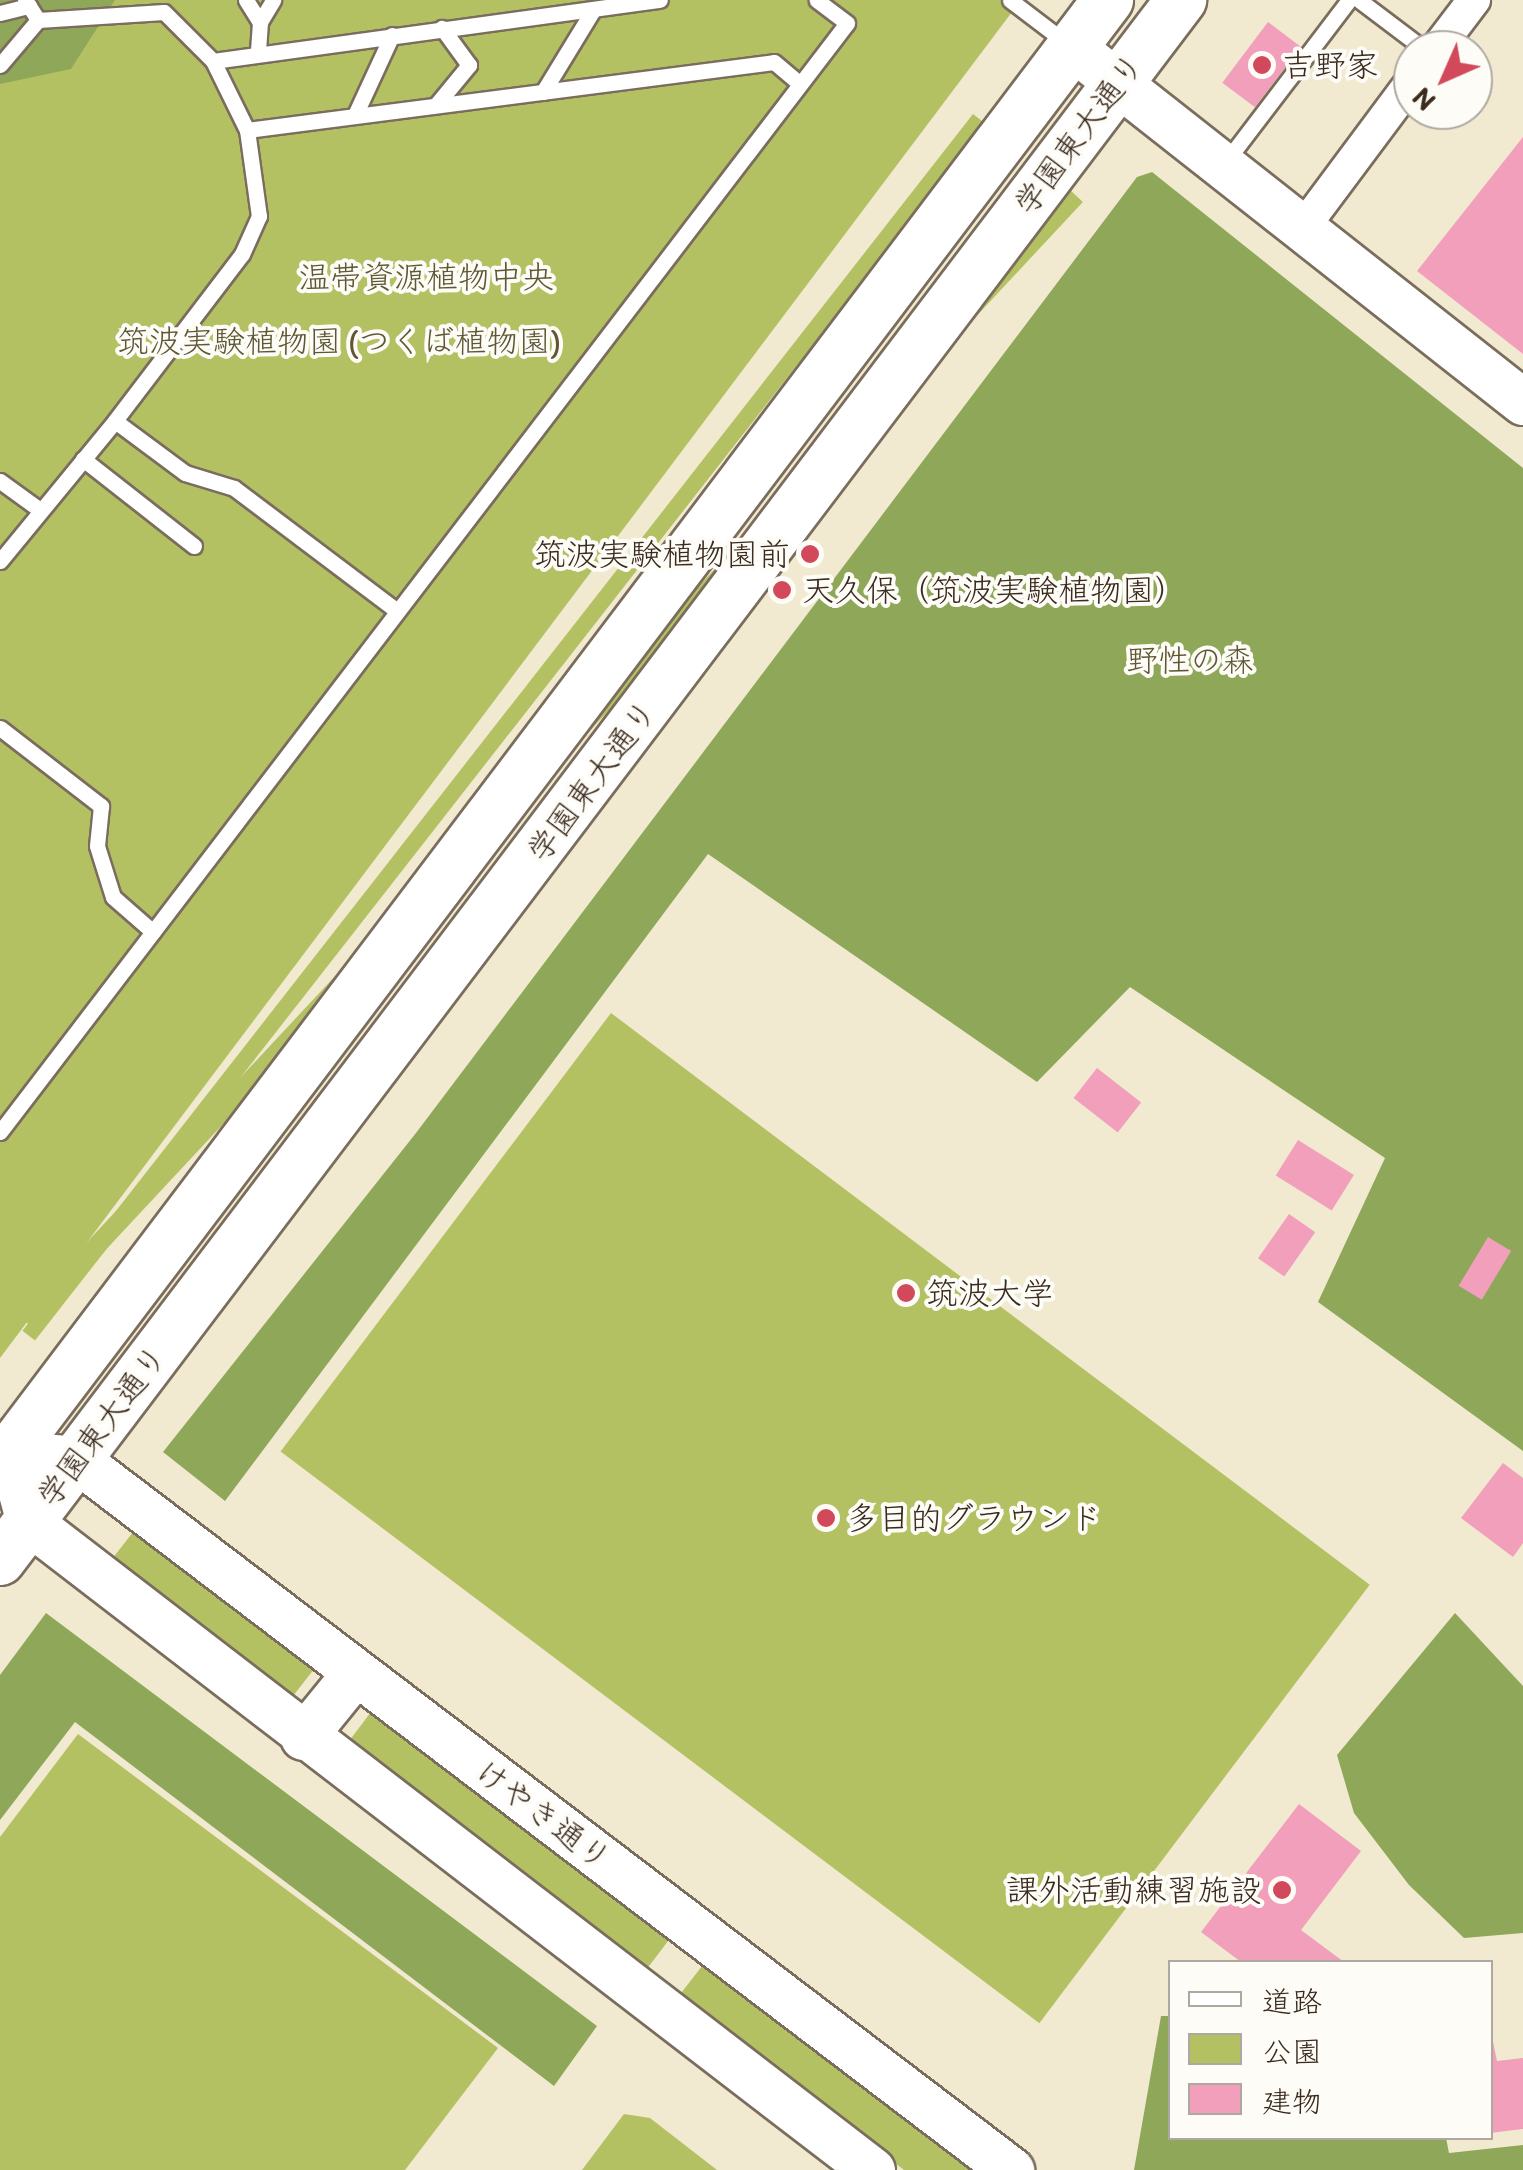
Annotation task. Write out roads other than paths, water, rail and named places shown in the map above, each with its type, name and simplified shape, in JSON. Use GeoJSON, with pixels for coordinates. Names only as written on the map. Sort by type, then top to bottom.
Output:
{"type":"FeatureCollection","features":[{"type":"Feature","properties":{"kind":"main road","name":"学園東大通り"},"geometry":{"type":"LineString","coordinates":[[3,1454],[1108,0]]}},
{"type":"Feature","properties":{"kind":"main road","name":"学園東大通り"},"geometry":{"type":"LineString","coordinates":[[14,1541],[1181,0]]}},
{"type":"Feature","properties":{"kind":"street"},"geometry":{"type":"LineString","coordinates":[[1451,30],[1474,0]]}},
{"type":"Feature","properties":{"kind":"street"},"geometry":{"type":"LineString","coordinates":[[1072,47],[1523,402]]}},
{"type":"Feature","properties":{"kind":"street"},"geometry":{"type":"LineString","coordinates":[[1302,228],[1393,107]]}},
{"type":"Feature","properties":{"kind":"street"},"geometry":{"type":"LineString","coordinates":[[76,1459],[3,1454],[14,1541],[302,1736],[872,2170]]}},
{"type":"Feature","properties":{"kind":"street","name":"けやき通り"},"geometry":{"type":"LineString","coordinates":[[76,1459],[1010,2170]]}},
{"type":"Feature","properties":{"kind":"street"},"geometry":{"type":"LineString","coordinates":[[302,1736],[355,1673]]}},
{"type":"Feature","properties":{"kind":"lane"},"geometry":{"type":"LineString","coordinates":[[246,0],[260,22]]}},
{"type":"Feature","properties":{"kind":"lane"},"geometry":{"type":"LineString","coordinates":[[258,53],[260,22],[273,0]]}},
{"type":"Feature","properties":{"kind":"lane"},"geometry":{"type":"LineString","coordinates":[[213,61],[660,0]]}},
{"type":"Feature","properties":{"kind":"lane"},"geometry":{"type":"LineString","coordinates":[[0,1132],[798,82],[848,23],[817,0]]}},
{"type":"Feature","properties":{"kind":"lane"},"geometry":{"type":"LineString","coordinates":[[1010,0],[1072,47]]}},
{"type":"Feature","properties":{"kind":"lane"},"geometry":{"type":"LineString","coordinates":[[1222,166],[1349,0]]}},
{"type":"Feature","properties":{"kind":"lane"},"geometry":{"type":"LineString","coordinates":[[1359,0],[1399,30]]}},
{"type":"Feature","properties":{"kind":"lane"},"geometry":{"type":"LineString","coordinates":[[543,92],[602,5]]}},
{"type":"Feature","properties":{"kind":"lane"},"geometry":{"type":"LineString","coordinates":[[0,64],[31,9]]}},
{"type":"Feature","properties":{"kind":"lane"},"geometry":{"type":"LineString","coordinates":[[0,13],[31,9],[164,12],[213,61],[247,130],[260,216],[242,254],[115,421],[0,561]]}},
{"type":"Feature","properties":{"kind":"lane"},"geometry":{"type":"LineString","coordinates":[[436,105],[469,64],[442,28]]}},
{"type":"Feature","properties":{"kind":"lane"},"geometry":{"type":"LineString","coordinates":[[354,116],[392,35]]}},
{"type":"Feature","properties":{"kind":"lane"},"geometry":{"type":"LineString","coordinates":[[247,130],[774,62],[798,82]]}},
{"type":"Feature","properties":{"kind":"lane"},"geometry":{"type":"LineString","coordinates":[[115,421],[185,473],[234,488],[396,610]]}},
{"type":"Feature","properties":{"kind":"lane"},"geometry":{"type":"LineString","coordinates":[[83,459],[194,546]]}},
{"type":"Feature","properties":{"kind":"lane"},"geometry":{"type":"LineString","coordinates":[[0,480],[40,510]]}},
{"type":"Feature","properties":{"kind":"lane"},"geometry":{"type":"LineString","coordinates":[[0,728],[102,806],[96,846],[114,897],[153,932]]}},
{"type":"Feature","properties":{"kind":"lane"},"geometry":{"type":"LineString","coordinates":[[0,1100],[15,1112]]}},
{"type":"Feature","properties":{"kind":"place","name":"吉野家"},"geometry":{"type":"Point","coordinates":[1262,65]}},
{"type":"Feature","properties":{"kind":"place","name":"筑波実験植物園前"},"geometry":{"type":"Point","coordinates":[810,554]}},
{"type":"Feature","properties":{"kind":"place","name":"天久保（筑波実験植物園）"},"geometry":{"type":"Point","coordinates":[782,590]}},
{"type":"Feature","properties":{"kind":"place","name":"筑波大学"},"geometry":{"type":"Point","coordinates":[906,1293]}},
{"type":"Feature","properties":{"kind":"place","name":"多目的グラウンド"},"geometry":{"type":"Point","coordinates":[826,1518]}},
{"type":"Feature","properties":{"kind":"place","name":"課外活動練習施設"},"geometry":{"type":"Point","coordinates":[1282,1890]}},
{"type":"Feature","properties":{"kind":"park label","name":"温帯資源植物中央"},"geometry":{"type":"Point","coordinates":[426,277]}},
{"type":"Feature","properties":{"kind":"park label","name":"筑波実験植物園 (つくば植物園)"},"geometry":{"type":"Point","coordinates":[339,341]}},
{"type":"Feature","properties":{"kind":"park label","name":"野性の森"},"geometry":{"type":"Point","coordinates":[1190,660]}}]}
